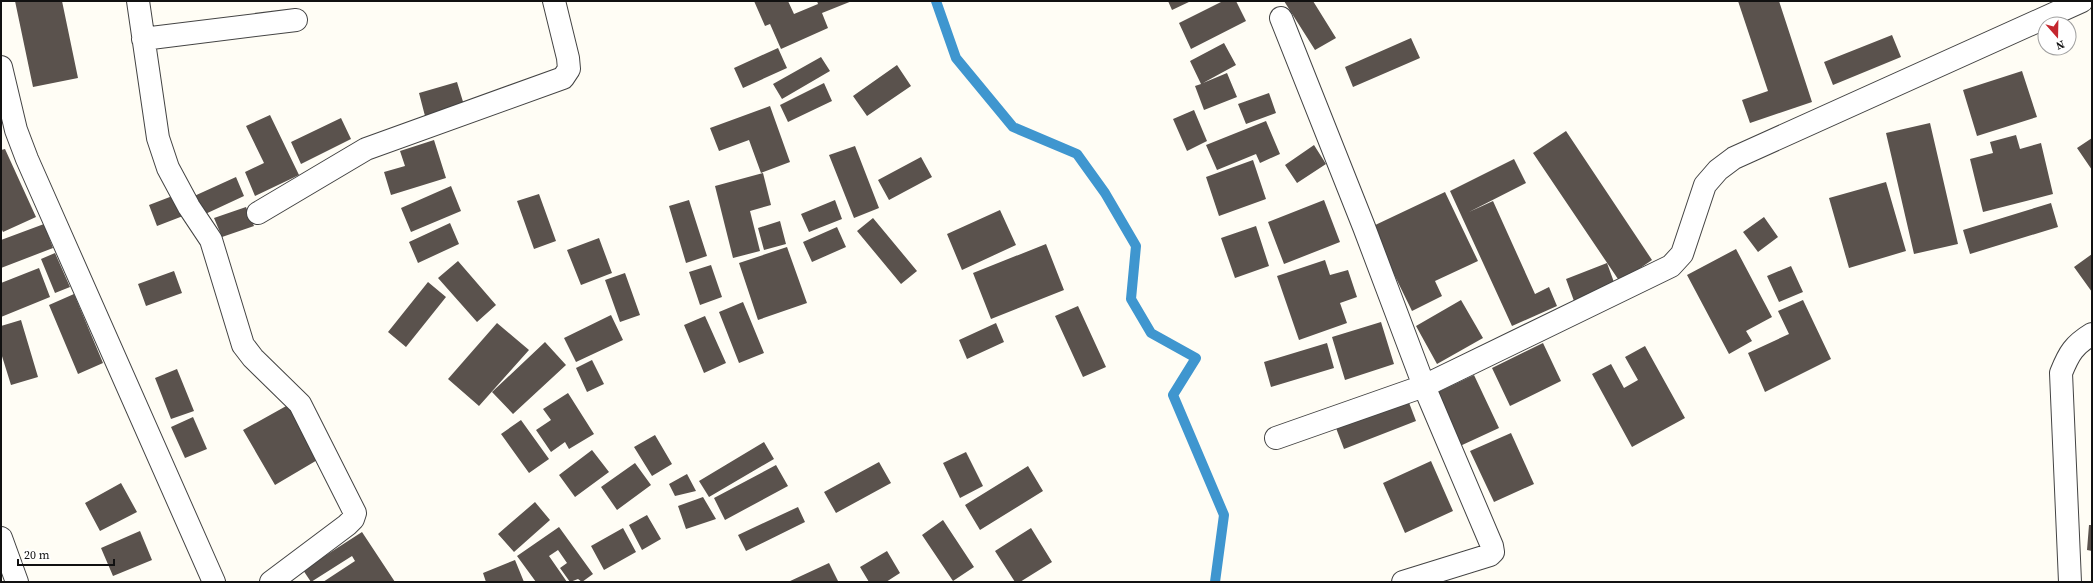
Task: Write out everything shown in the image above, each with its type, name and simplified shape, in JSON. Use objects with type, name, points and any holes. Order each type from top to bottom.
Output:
[{"type":"street","points":[[138,1],[158,138],[168,168],[189,207],[211,240],[243,345],[253,358],[300,404],[354,513],[353,519],[347,525],[271,582]]},
{"type":"street","points":[[258,213],[366,148],[563,78],[569,69],[568,58],[554,1]]},
{"type":"street","points":[[1276,438],[1424,386],[1671,266],[1682,254],[1705,185],[1718,170],[1734,158],[2082,1]]},
{"type":"street","points":[[1281,18],[1364,227],[1424,386],[1492,546],[1493,552],[1484,557],[1403,582]]},
{"type":"street","points":[[144,39],[296,20]]},
{"type":"street","points":[[1,67],[8,131],[214,582]]},
{"type":"street","points":[[2070,582],[2061,373],[2068,355],[2079,342],[2092,334]]},
{"type":"street","points":[[1,538],[17,582]]},
{"type":"building","points":[[15,1],[62,1],[78,78],[33,87]]},
{"type":"building","points":[[754,1],[788,1],[794,14],[818,4],[817,1],[852,1],[822,13],[828,28],[781,49],[770,24],[765,26]]},
{"type":"building","points":[[1168,1],[1191,1],[1172,10]]},
{"type":"building","points":[[1223,1],[1236,1],[1246,21],[1191,49],[1179,23]]},
{"type":"building","points":[[1284,1],[1313,1],[1336,38],[1315,50]]},
{"type":"building","points":[[1738,1],[1779,1],[1812,102],[1750,123],[1742,100],[1768,91]]},
{"type":"building","points":[[1892,35],[1901,57],[1833,85],[1824,62]]},
{"type":"building","points":[[1411,38],[1420,58],[1353,87],[1345,67]]},
{"type":"building","points":[[1224,43],[1236,65],[1203,83],[1227,73],[1237,97],[1204,110],[1195,86],[1201,84],[1190,61]]},
{"type":"building","points":[[778,48],[787,68],[743,88],[734,68]]},
{"type":"building","points":[[821,57],[830,71],[782,99],[773,84]]},
{"type":"building","points":[[897,65],[911,86],[867,116],[853,96]]},
{"type":"building","points":[[2022,71],[2037,117],[1977,136],[1963,90]]},
{"type":"building","points":[[457,82],[464,105],[425,116],[419,93]]},
{"type":"building","points":[[824,83],[832,101],[788,122],[780,105]]},
{"type":"building","points":[[1269,93],[1276,113],[1246,124],[1238,104]]},
{"type":"building","points":[[770,106],[790,162],[761,173],[749,140],[719,151],[710,128]]},
{"type":"building","points":[[1194,110],[1207,141],[1187,151],[1173,119]]},
{"type":"building","points":[[270,115],[299,175],[255,196],[245,172],[264,163],[246,126]]},
{"type":"building","points":[[341,118],[351,139],[301,164],[291,142]]},
{"type":"building","points":[[1266,121],[1280,154],[1260,163],[1256,154],[1217,170],[1206,145]]},
{"type":"building","points":[[1930,123],[1958,244],[1914,254],[1886,133]]},
{"type":"building","points":[[1566,131],[1652,260],[1620,282],[1533,153]]},
{"type":"building","points":[[2016,135],[2020,149],[2041,143],[2053,194],[1983,212],[1970,159],[1993,153],[1990,142]]},
{"type":"building","points":[[2092,138],[2092,170],[2077,148]]},
{"type":"building","points":[[434,140],[446,178],[391,195],[384,172],[405,166],[400,151]]},
{"type":"building","points":[[1314,145],[1326,164],[1297,183],[1285,165]]},
{"type":"building","points":[[855,146],[879,208],[854,218],[829,155]]},
{"type":"building","points":[[5,149],[36,217],[3,232],[1,228],[1,150]]},
{"type":"building","points":[[921,157],[932,177],[889,200],[878,180]]},
{"type":"building","points":[[1514,159],[1526,183],[1469,212],[1493,201],[1535,294],[1549,287],[1557,306],[1512,326],[1450,191]]},
{"type":"building","points":[[1253,160],[1266,199],[1219,216],[1206,177]]},
{"type":"building","points":[[763,173],[771,205],[750,211],[760,251],[733,258],[715,186]]},
{"type":"building","points":[[236,177],[244,196],[201,216],[192,197]]},
{"type":"building","points":[[1886,182],[1906,251],[1849,268],[1829,198]]},
{"type":"building","points":[[451,186],[461,211],[411,232],[401,208]]},
{"type":"building","points":[[1445,192],[1478,261],[1435,281],[1442,296],[1412,311],[1371,227]]},
{"type":"building","points":[[539,194],[556,241],[534,249],[517,201]]},
{"type":"building","points":[[175,195],[183,216],[157,226],[149,205]]},
{"type":"building","points":[[689,200],[707,256],[686,263],[669,206]]},
{"type":"building","points":[[835,200],[842,219],[809,232],[801,214]]},
{"type":"building","points":[[1324,200],[1340,242],[1284,264],[1268,222]]},
{"type":"building","points":[[2051,203],[2058,227],[1970,254],[1963,230]]},
{"type":"building","points":[[246,207],[254,226],[222,237],[214,218]]},
{"type":"building","points":[[1000,210],[1016,245],[962,270],[947,234]]},
{"type":"building","points":[[1764,217],[1778,237],[1758,252],[1743,232]]},
{"type":"building","points":[[873,218],[917,271],[901,284],[857,231]]},
{"type":"building","points":[[780,221],[786,244],[764,250],[758,228]]},
{"type":"building","points":[[450,223],[459,244],[418,263],[409,242]]},
{"type":"building","points":[[44,224],[53,248],[1,268],[1,240]]},
{"type":"building","points":[[1256,226],[1269,266],[1235,278],[1221,238]]},
{"type":"building","points":[[837,227],[846,247],[812,262],[803,242]]},
{"type":"building","points":[[599,238],[612,273],[581,285],[567,250]]},
{"type":"building","points":[[1046,244],[1064,290],[991,319],[973,273]]},
{"type":"building","points":[[787,247],[807,303],[758,320],[739,263]]},
{"type":"building","points":[[1736,249],[1772,317],[1746,331],[1752,341],[1729,354],[1687,275]]},
{"type":"building","points":[[55,253],[70,287],[55,293],[41,259]]},
{"type":"building","points":[[2092,254],[2092,292],[2074,267]]},
{"type":"building","points":[[1325,260],[1330,275],[1348,270],[1357,297],[1340,303],[1347,323],[1299,340],[1277,276]]},
{"type":"building","points":[[458,261],[496,305],[477,322],[438,278]]},
{"type":"building","points":[[1607,263],[1615,285],[1574,301],[1566,279]]},
{"type":"building","points":[[711,265],[722,297],[700,305],[689,272]]},
{"type":"building","points":[[1791,266],[1803,292],[1779,302],[1767,276]]},
{"type":"building","points":[[39,268],[50,297],[1,317],[1,283]]},
{"type":"building","points":[[174,271],[182,293],[146,306],[138,284]]},
{"type":"building","points":[[625,273],[640,315],[620,322],[605,280]]},
{"type":"building","points":[[428,282],[446,297],[406,347],[388,332]]},
{"type":"building","points":[[74,294],[103,363],[78,374],[49,305]]},
{"type":"building","points":[[1461,300],[1483,338],[1437,364],[1416,326]]},
{"type":"building","points":[[1803,300],[1831,359],[1765,392],[1748,353],[1789,334],[1778,311]]},
{"type":"building","points":[[743,302],[764,353],[739,363],[719,312]]},
{"type":"building","points":[[1078,306],[1106,367],[1083,377],[1055,316]]},
{"type":"building","points":[[611,315],[623,340],[576,362],[564,338]]},
{"type":"building","points":[[705,316],[726,363],[704,373],[684,325]]},
{"type":"building","points":[[21,320],[38,377],[11,385],[1,353],[1,326]]},
{"type":"building","points":[[1381,322],[1394,364],[1345,380],[1332,337]]},
{"type":"building","points":[[497,323],[529,350],[479,406],[448,379]]},
{"type":"building","points":[[996,323],[1004,342],[967,359],[959,340]]},
{"type":"building","points":[[545,342],[566,365],[513,414],[492,392]]},
{"type":"building","points":[[1327,343],[1334,368],[1271,387],[1264,362]]},
{"type":"building","points":[[1543,343],[1561,381],[1510,406],[1492,368]]},
{"type":"building","points":[[1645,346],[1685,418],[1632,447],[1592,374],[1611,364],[1624,388],[1638,380],[1625,357]]},
{"type":"building","points":[[592,360],[604,384],[587,392],[576,368]]},
{"type":"building","points":[[177,369],[194,411],[171,419],[155,378]]},
{"type":"building","points":[[1474,375],[1499,428],[1460,446],[1436,393]]},
{"type":"building","points":[[568,393],[594,434],[569,449],[565,442],[551,452],[536,430],[551,420],[543,409]]},
{"type":"building","points":[[1408,400],[1416,421],[1344,449],[1336,428]]},
{"type":"building","points":[[288,405],[319,459],[275,485],[243,430]]},
{"type":"building","points":[[193,417],[207,449],[185,458],[171,427]]},
{"type":"building","points":[[521,420],[549,459],[529,473],[501,434]]},
{"type":"building","points":[[1511,433],[1534,484],[1494,502],[1470,451]]},
{"type":"building","points":[[655,435],[672,464],[652,476],[634,447]]},
{"type":"building","points":[[764,442],[774,459],[709,497],[699,481]]},
{"type":"building","points":[[592,450],[609,472],[575,497],[559,475]]},
{"type":"building","points":[[966,452],[983,486],[960,498],[943,463]]},
{"type":"building","points":[[1431,461],[1453,511],[1405,533],[1383,483]]},
{"type":"building","points":[[879,462],[891,483],[836,513],[824,492]]},
{"type":"building","points":[[635,463],[651,485],[617,510],[601,487]]},
{"type":"building","points":[[776,465],[788,486],[725,520],[714,498]]},
{"type":"building","points":[[1028,466],[1043,491],[980,530],[965,505]]},
{"type":"building","points":[[687,474],[696,491],[675,496],[669,484]]},
{"type":"building","points":[[121,483],[137,512],[100,531],[85,503]]},
{"type":"building","points":[[703,497],[716,519],[686,529],[678,506]]},
{"type":"building","points":[[535,502],[550,520],[514,552],[498,534]]},
{"type":"building","points":[[798,507],[805,522],[746,551],[738,535]]},
{"type":"building","points":[[647,515],[661,539],[642,550],[629,525]]},
{"type":"building","points":[[943,520],[974,567],[953,581],[922,535]]},
{"type":"building","points":[[2089,525],[2092,525],[2092,551],[2087,550]]},
{"type":"building","points":[[559,527],[593,574],[582,582],[578,579],[570,582],[560,568],[567,563],[558,550],[549,556],[567,582],[536,582],[517,556]]},
{"type":"building","points":[[623,528],[636,552],[604,570],[591,546]]},
{"type":"building","points":[[1031,528],[1052,562],[1020,582],[1015,582],[995,551]]},
{"type":"building","points":[[140,531],[152,560],[113,576],[101,548]]},
{"type":"building","points":[[362,532],[395,582],[323,582],[355,561],[352,556],[311,582],[303,570]]},
{"type":"building","points":[[887,551],[900,573],[886,582],[869,582],[860,567]]},
{"type":"building","points":[[515,560],[524,582],[486,582],[483,573]]},
{"type":"building","points":[[829,563],[838,581],[788,582]]},
{"type":"waterway","points":[[936,1],[956,58],[1013,127],[1077,154],[1105,193],[1136,246],[1131,299],[1151,333],[1196,358],[1173,395],[1224,515],[1215,582]]}]
